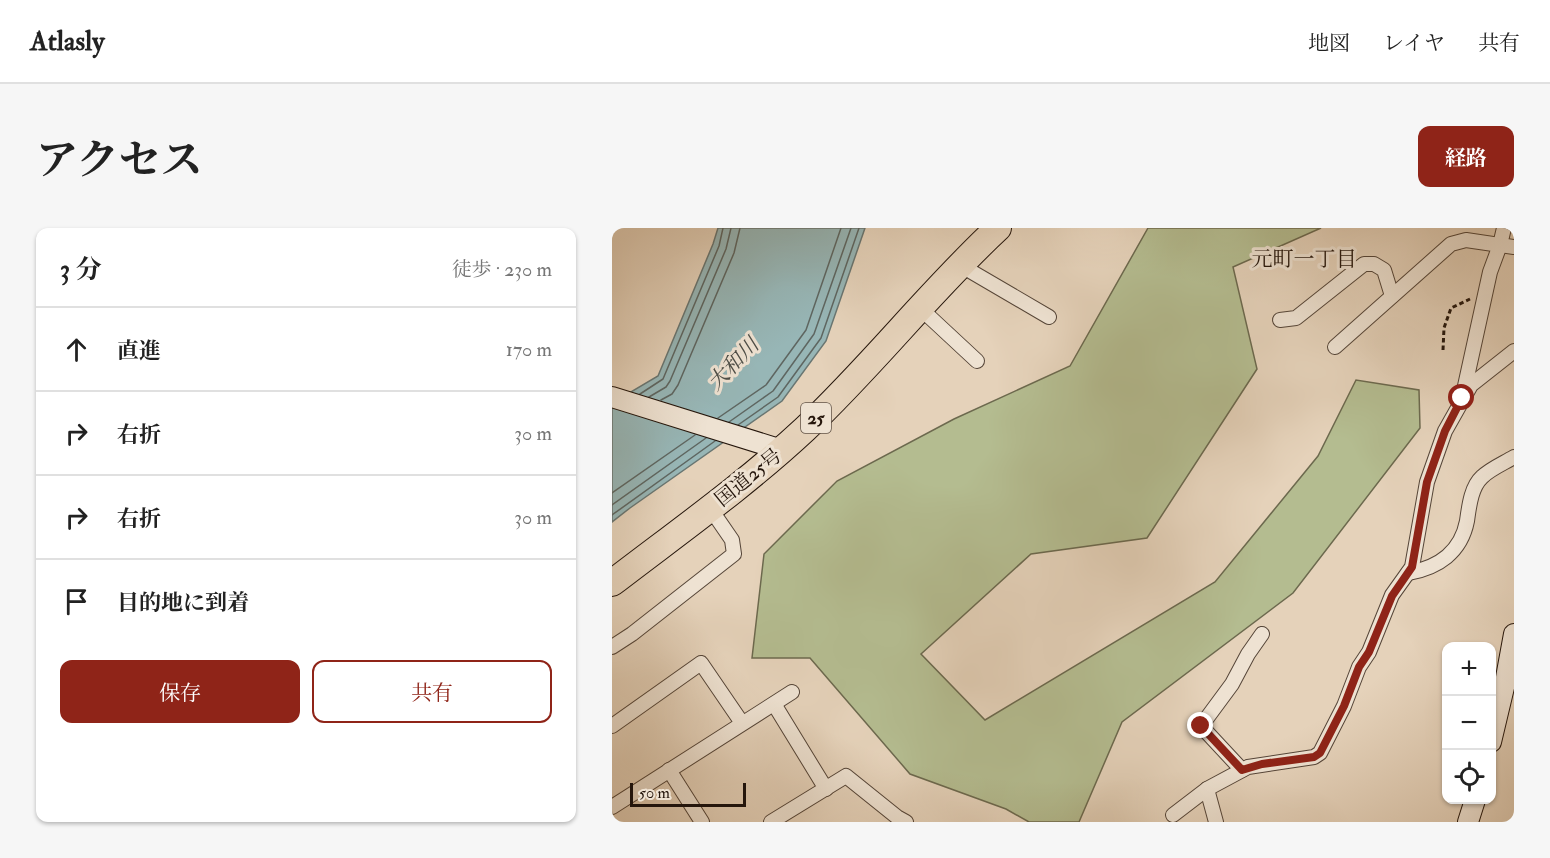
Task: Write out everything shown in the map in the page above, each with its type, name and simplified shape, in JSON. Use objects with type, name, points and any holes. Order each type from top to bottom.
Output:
[{"type":"highway","name":"国道25号","points":[[612,584],[782,450],[862,372],[960,265],[998,228]]},
{"type":"street","points":[[1453,228],[1456,243]]},
{"type":"street","points":[[1462,398],[1487,285],[1507,246],[1504,228]]},
{"type":"street","points":[[1335,347],[1451,244],[1466,240],[1507,246]]},
{"type":"street","points":[[1280,320],[1296,318],[1364,264],[1374,264],[1384,270],[1392,296]]},
{"type":"street","points":[[960,265],[1049,317]]},
{"type":"street","points":[[920,308],[977,361]]},
{"type":"street","points":[[1173,815],[1207,789],[1242,770],[1262,764],[1314,757],[1320,753],[1344,706],[1359,667],[1369,652],[1392,596],[1408,573],[1415,553],[1427,482],[1445,431],[1471,385],[1514,351]]},
{"type":"street","points":[[612,397],[782,450]]},
{"type":"street","points":[[1408,573],[1438,565],[1449,554],[1461,538],[1470,502],[1481,477],[1514,457]]},
{"type":"street","points":[[612,647],[734,554],[732,540],[710,508]]},
{"type":"street","points":[[1242,770],[1201,726],[1232,684],[1262,634]]},
{"type":"street","points":[[1496,721],[1514,634]]},
{"type":"street","points":[[612,726],[701,663],[742,723]]},
{"type":"street","points":[[612,807],[792,692]]},
{"type":"street","points":[[774,704],[826,789]]},
{"type":"street","points":[[669,770],[702,822]]},
{"type":"street","points":[[771,822],[846,776],[906,822]]},
{"type":"street","points":[[1207,789],[1216,822]]},
{"type":"street","points":[[1468,822],[1474,804]]},
{"type":"path","points":[[1443,350],[1444,328],[1451,308],[1478,295],[1487,285]]},
{"type":"green space","points":[[1148,228],[1321,228],[1233,267],[1257,369],[1147,538],[1031,554],[921,654],[985,720],[1215,582],[1318,456],[1356,380],[1419,390],[1420,428],[1293,593],[1122,722],[1079,822],[1029,822],[1006,809],[910,774],[810,658],[752,658],[764,554],[837,481],[954,419],[1070,366]]},
{"type":"water","name":"大和川","points":[[718,228],[865,228],[826,341],[782,401],[612,522],[612,403],[658,376]]},
{"type":"district","name":"元町一丁目","points":[[1304,259]]},
{"type":"route","points":[[1201,726],[1242,770],[1262,764],[1314,757],[1320,753],[1344,706],[1359,667],[1369,652],[1392,596],[1412,567],[1433,460],[1462,398]]}]
